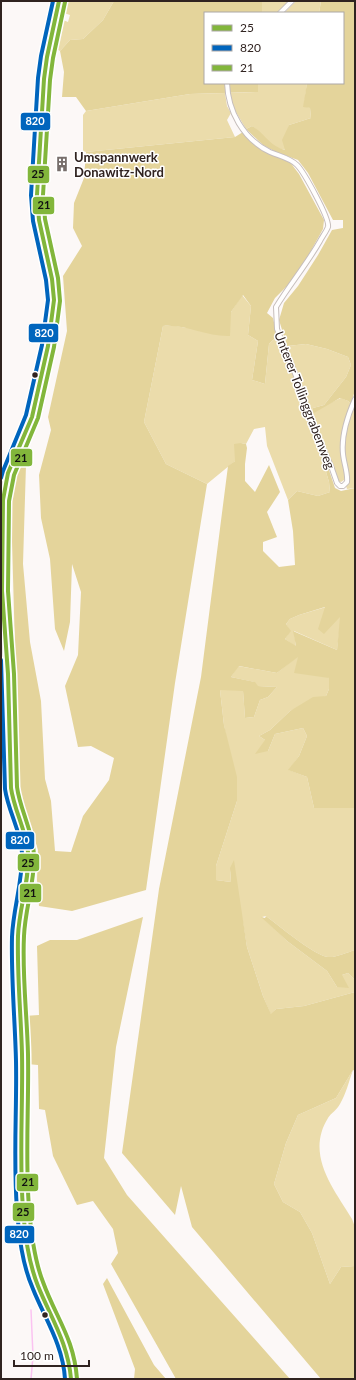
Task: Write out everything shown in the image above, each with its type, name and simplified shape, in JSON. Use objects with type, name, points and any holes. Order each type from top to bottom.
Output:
[{"type":"main road","points":[[60,1],[47,58],[44,79],[37,188],[39,220],[52,279],[54,300],[48,346],[32,416],[5,481],[2,532],[2,591],[8,674],[11,788],[13,803],[26,841],[28,856],[19,922],[18,946],[22,1065],[22,1171],[24,1226],[31,1265],[38,1285],[64,1343],[71,1367],[71,1379]]},
{"type":"street","points":[[281,12],[292,1]]},
{"type":"street","name":"Unterer Tollinggrabenweg","points":[[227,84],[230,106],[243,130],[269,152],[291,160],[298,166],[328,220],[328,227],[312,256],[276,307],[276,317],[277,329],[296,376],[312,424],[337,483],[340,486],[347,482],[348,478],[343,455],[343,435],[346,421],[355,399]]},
{"type":"shaded area","points":[[63,1],[114,1],[103,20],[83,39],[70,40],[60,51],[53,47],[58,23],[63,20],[68,22],[70,15],[61,12]]},
{"type":"shaded area","points":[[114,1],[262,1],[262,12],[204,12],[204,84],[258,84],[258,92],[190,94],[86,111],[76,97],[62,97],[64,72],[60,51],[70,40],[83,39],[103,20]]},
{"type":"shaded area","points":[[262,1],[289,1],[278,12],[262,12]]},
{"type":"shaded area","points":[[296,1],[321,1],[319,12],[285,12]]},
{"type":"shaded area","points":[[321,1],[355,1],[355,390],[351,404],[340,398],[314,413],[312,411],[313,408],[324,405],[346,377],[351,365],[348,357],[327,349],[306,344],[287,346],[279,320],[284,303],[298,286],[332,230],[343,228],[343,220],[333,220],[308,173],[298,160],[276,152],[263,145],[246,129],[252,126],[279,148],[285,150],[282,140],[289,125],[311,118],[310,108],[303,107],[307,84],[344,84],[344,12],[319,12]]},
{"type":"shaded area","points":[[258,84],[307,84],[304,106],[310,108],[311,118],[289,125],[286,150],[276,148],[252,126],[246,129],[233,107],[230,93],[257,92]]},
{"type":"shaded area","points":[[225,93],[227,106],[231,113],[227,120],[235,137],[86,152],[83,151],[83,115],[86,111],[190,94]]},
{"type":"shaded area","points":[[243,132],[261,150],[290,162],[299,174],[324,220],[323,229],[303,265],[290,283],[275,298],[267,313],[273,318],[277,336],[269,344],[265,384],[252,380],[258,341],[248,335],[251,306],[243,295],[231,312],[230,336],[213,335],[180,327],[163,326],[144,422],[166,464],[207,484],[175,683],[146,890],[72,911],[39,906],[37,880],[38,850],[19,791],[11,505],[17,466],[23,459],[26,465],[23,564],[30,642],[41,701],[45,779],[51,801],[55,851],[71,852],[83,816],[109,780],[114,758],[91,746],[78,747],[65,686],[78,655],[81,592],[72,564],[70,622],[64,651],[55,629],[50,559],[41,518],[39,475],[51,430],[48,417],[67,331],[63,276],[82,246],[73,228],[74,203],[84,178],[86,152],[235,137]]},
{"type":"shaded area","points":[[242,295],[251,306],[248,335],[258,341],[252,380],[265,384],[269,344],[277,336],[299,389],[303,407],[316,442],[325,458],[322,458],[329,482],[330,492],[318,496],[297,491],[288,500],[267,446],[265,427],[254,429],[246,444],[241,443],[235,461],[207,484],[166,464],[144,422],[163,326],[187,328],[231,312]]},
{"type":"shaded area","points":[[306,344],[327,349],[348,357],[351,365],[346,377],[324,405],[313,408],[312,411],[341,398],[351,404],[343,431],[341,448],[345,476],[344,480],[341,482],[338,481],[318,436],[286,348],[287,346]]},
{"type":"shaded area","points":[[355,403],[355,488],[347,489],[346,486],[349,481],[344,451],[344,438]]},
{"type":"shaded area","points":[[234,444],[246,444],[245,481],[255,492],[269,465],[280,492],[267,512],[277,537],[263,542],[263,551],[279,567],[295,565],[293,531],[288,500],[297,491],[318,496],[330,492],[329,482],[322,458],[325,458],[335,488],[341,491],[355,488],[355,808],[314,808],[307,777],[288,770],[299,756],[307,736],[303,728],[275,734],[268,751],[255,754],[265,740],[259,736],[270,730],[290,711],[313,697],[326,696],[329,689],[329,678],[294,673],[298,657],[277,673],[239,666],[231,677],[255,682],[258,686],[277,687],[268,697],[260,700],[254,717],[245,718],[243,691],[220,690],[224,725],[237,777],[237,801],[216,866],[216,880],[231,882],[230,868],[234,860],[247,947],[263,996],[271,1014],[276,1009],[304,1006],[355,992],[355,1071],[353,1070],[336,1098],[298,1115],[286,1143],[274,1184],[283,1202],[300,1212],[312,1233],[330,1284],[341,1267],[355,1266],[355,1379],[321,1379],[192,1227],[181,1186],[175,1215],[122,1153],[159,889],[201,677],[228,466],[235,461]],"holes":[[[325,607],[318,629],[324,634],[340,617],[337,650],[293,631],[296,646],[285,639],[291,631],[286,624],[290,619]]]},
{"type":"shaded area","points":[[326,607],[341,617],[337,650],[294,631],[296,647],[285,639],[290,631],[286,624],[290,619]]},
{"type":"shaded area","points":[[298,656],[329,678],[329,689],[326,696],[290,711],[270,730],[259,736],[265,740],[268,751],[275,734],[303,728],[307,736],[299,756],[289,770],[307,777],[314,808],[355,808],[355,950],[334,957],[322,955],[287,933],[266,916],[262,917],[287,941],[327,971],[337,987],[342,975],[348,973],[355,980],[355,992],[304,1006],[276,1009],[271,1015],[263,996],[247,947],[230,868],[231,882],[216,880],[216,866],[237,801],[224,725],[220,690],[243,690],[245,718],[254,717],[260,700],[268,697],[277,687],[257,686],[254,682],[231,677],[238,666],[277,673]]},
{"type":"shaded area","points":[[266,916],[287,933],[322,955],[334,957],[355,950],[355,980],[348,973],[342,975],[349,988],[337,987],[327,971],[287,941],[261,917],[265,918]]},
{"type":"shaded area","points":[[143,917],[116,1047],[104,1158],[127,1195],[290,1379],[176,1379],[111,1264],[118,1253],[113,1229],[93,1201],[77,1205],[53,1156],[45,1110],[39,1109],[38,1065],[27,1064],[24,1016],[39,1015],[37,946],[50,940],[77,940]]},
{"type":"shaded area","points":[[353,1070],[342,1100],[328,1118],[322,1132],[320,1145],[321,1158],[330,1184],[352,1219],[355,1227],[355,1266],[341,1267],[330,1284],[312,1233],[300,1212],[283,1202],[274,1184],[286,1143],[298,1115],[336,1098]]},
{"type":"shaded area","points":[[107,1278],[154,1365],[166,1379],[134,1379],[135,1369],[103,1284]]},
{"type":"waterway","points":[[31,1310],[33,1356],[31,1379]]},
{"type":"transit line","name":"820","points":[[1,478],[26,415],[42,345],[48,300],[46,280],[33,221],[31,195],[38,78],[41,56],[53,1]]},
{"type":"transit line","name":"25","points":[[59,1],[47,57],[44,79],[37,195],[39,220],[52,279],[54,300],[48,346],[32,417],[8,473],[3,500],[2,591],[8,674],[11,788],[25,836],[28,852],[26,884],[20,915],[18,936],[22,1054],[21,1170],[24,1218],[32,1267],[38,1286],[63,1342],[71,1379]]},
{"type":"transit line","name":"21","points":[[65,2],[53,58],[50,80],[43,195],[45,219],[58,278],[60,301],[54,347],[38,418],[14,475],[9,501],[8,591],[14,674],[17,787],[31,837],[34,855],[33,875],[25,926],[24,951],[28,1054],[27,1170],[30,1217],[33,1246],[37,1264],[48,1295],[68,1340],[77,1379]]},
{"type":"transit line","name":"820","points":[[1,660],[5,789],[19,837],[22,853],[21,874],[12,937],[16,1061],[15,1172],[18,1219],[20,1240],[26,1270],[57,1343],[64,1367],[65,1379]]},
{"type":"place","name":"Umspannwerk Donawitz-Nord","points":[[62,164]]}]
